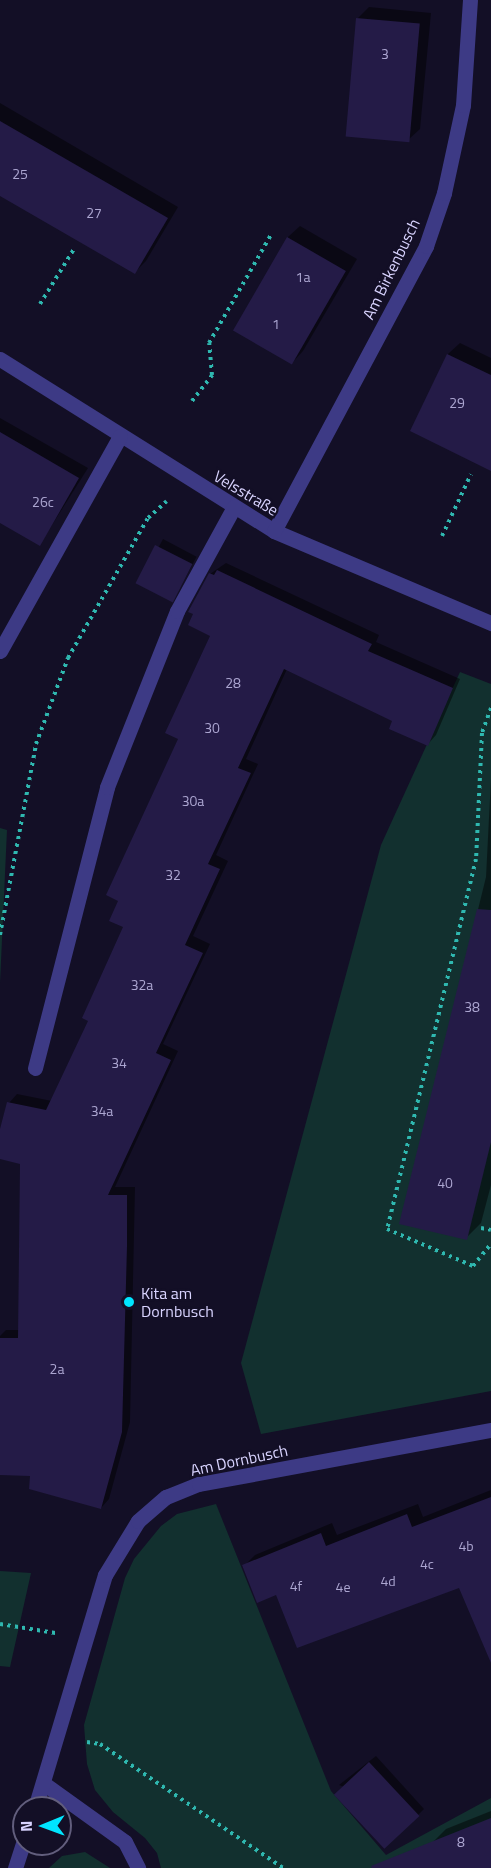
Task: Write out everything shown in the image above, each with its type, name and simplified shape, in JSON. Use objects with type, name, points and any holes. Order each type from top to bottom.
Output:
[{"type":"street","name":"Am Birkenbusch","points":[[274,531],[426,246],[444,193],[463,105],[470,0]]},
{"type":"street","name":"Velsstraße","points":[[0,359],[274,531],[491,623]]},
{"type":"street","points":[[0,651],[120,436]]},
{"type":"street","points":[[35,1068],[107,787],[177,610],[234,507]]},
{"type":"street","name":"Am Dornbusch","points":[[39,1796],[105,1575],[119,1547],[138,1521],[166,1497],[199,1484],[491,1430]]},
{"type":"street","points":[[43,1783],[125,1842],[138,1868]]},
{"type":"path","points":[[192,401],[212,375],[209,343],[272,233]]},
{"type":"path","points":[[40,304],[74,249]]},
{"type":"path","points":[[442,536],[471,474]]},
{"type":"path","points":[[0,935],[36,744],[68,658],[148,518],[190,480]]},
{"type":"path","points":[[491,708],[482,733],[476,859],[387,1229],[472,1266],[491,1244]]},
{"type":"path","points":[[481,1228],[491,1230]]},
{"type":"path","points":[[0,1624],[85,1639]]},
{"type":"path","points":[[57,1736],[100,1744],[283,1868]]},
{"type":"green space","points":[[460,672],[491,684],[491,1391],[261,1434],[241,1363],[381,845]]},
{"type":"green space","points":[[0,828],[7,830],[0,983]]},
{"type":"green space","points":[[216,1504],[331,1791],[386,1855],[491,1798],[491,1868],[161,1868],[157,1853],[145,1838],[113,1812],[95,1790],[87,1764],[84,1725],[125,1578],[134,1559],[161,1526],[177,1514]]},
{"type":"green space","points":[[0,1571],[31,1573],[10,1667],[0,1666]]},
{"type":"green space","points":[[85,1852],[110,1868],[49,1868],[62,1856]]},
{"type":"building","points":[[356,18],[420,24],[409,142],[346,137]]},
{"type":"building","points":[[0,121],[168,218],[135,274],[0,196]]},
{"type":"building","points":[[287,237],[346,271],[292,365],[233,331]]},
{"type":"building","points":[[447,354],[491,375],[491,471],[410,431]]},
{"type":"building","points":[[0,432],[79,478],[40,546],[0,523]]},
{"type":"building","points":[[155,545],[192,564],[173,602],[135,583]]},
{"type":"building","points":[[217,570],[372,644],[368,651],[453,688],[428,746],[389,729],[392,721],[284,669],[238,768],[251,773],[208,864],[220,869],[185,945],[203,953],[156,1053],[171,1060],[108,1195],[127,1195],[127,1246],[122,1432],[101,1509],[29,1489],[30,1476],[0,1475],[0,1338],[18,1338],[20,1164],[0,1159],[0,1129],[7,1102],[46,1110],[88,1021],[82,1018],[123,927],[109,921],[118,901],[106,895],[178,739],[165,733],[210,636],[188,625],[193,614],[188,612],[209,573],[214,575]]},
{"type":"building","points":[[477,909],[491,910],[491,1142],[467,1240],[399,1224]]},
{"type":"building","points":[[491,1497],[491,1663],[459,1588],[297,1648],[276,1595],[257,1603],[242,1565],[321,1533],[326,1546],[407,1514],[412,1527]]},
{"type":"building","points":[[369,1762],[419,1816],[384,1849],[334,1795]]},
{"type":"building","points":[[491,1818],[491,1868],[372,1868],[371,1866]]},
{"type":"place","name":"Kita am Dornbusch","points":[[129,1302]]}]
